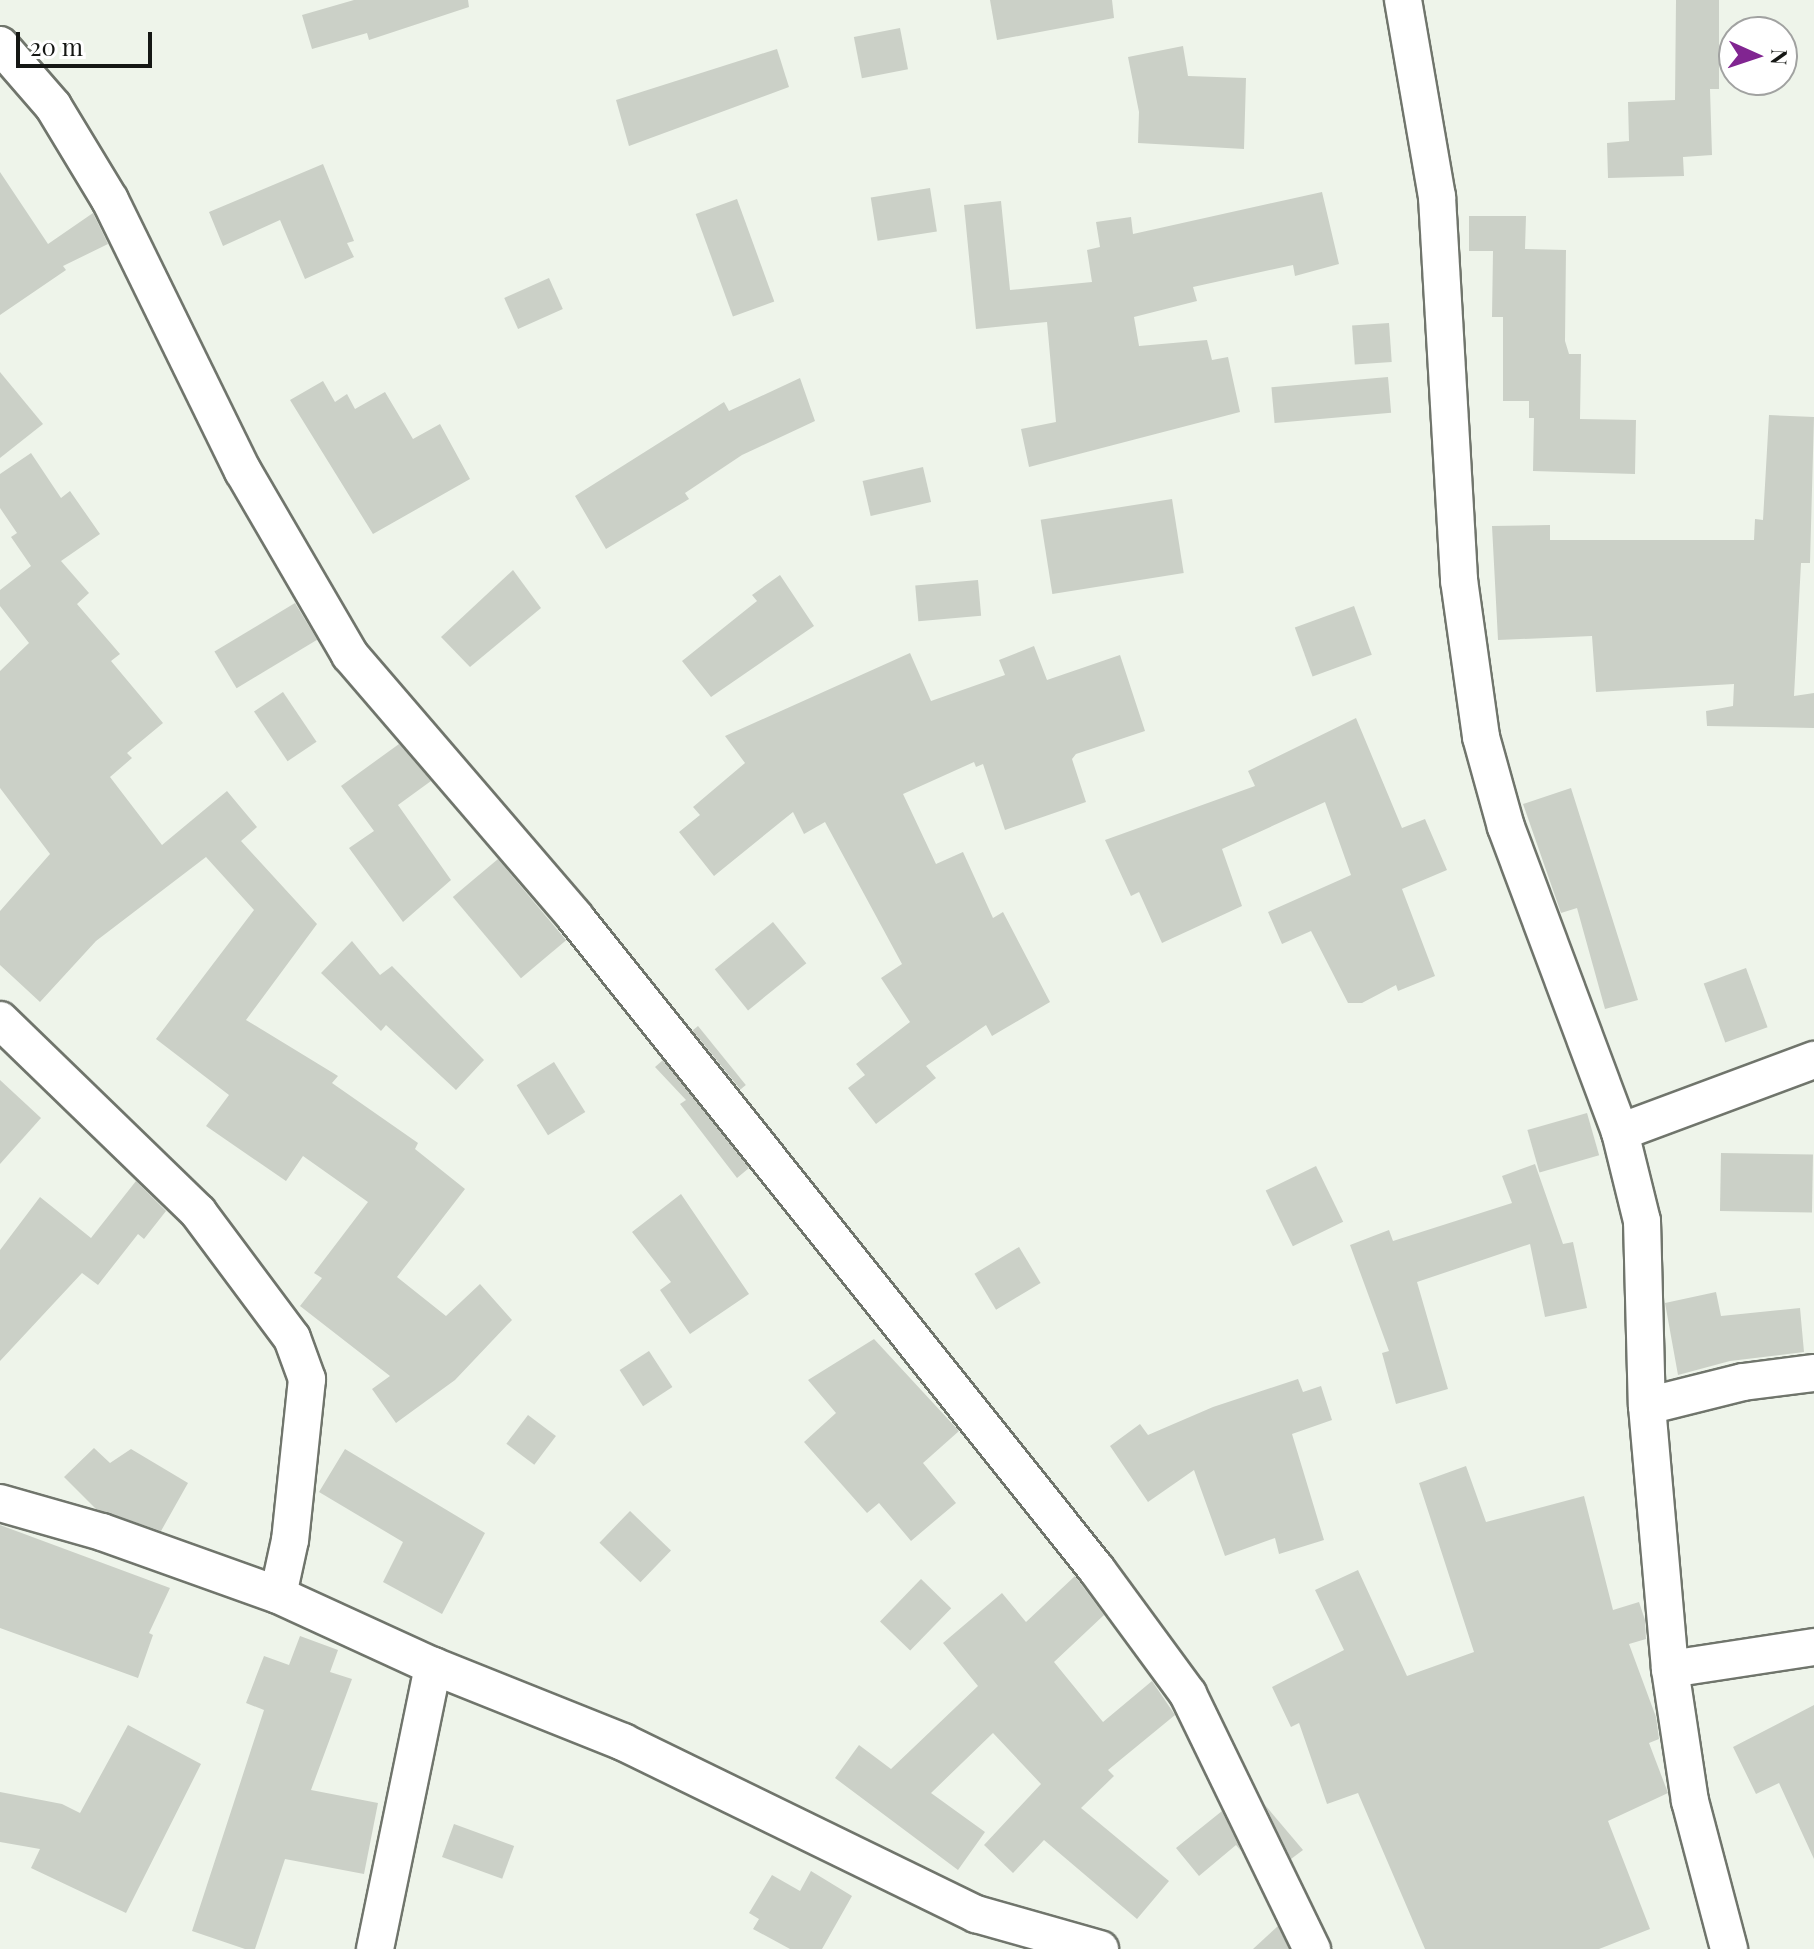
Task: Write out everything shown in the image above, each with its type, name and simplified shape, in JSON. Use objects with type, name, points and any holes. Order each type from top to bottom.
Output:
[{"type":"street","points":[[1403,0],[1437,197],[1459,580],[1481,737],[1506,827],[1620,1132],[1642,1221],[1647,1406],[1670,1669],[1690,1801],[1729,1949]]},
{"type":"street","points":[[0,45],[53,106],[110,200],[243,471],[350,655],[575,917],[1097,1570],[1188,1694],[1312,1949]]},
{"type":"street","points":[[0,1020],[198,1212],[292,1338],[307,1379],[290,1540],[278,1595]]},
{"type":"street","points":[[1620,1132],[1814,1060]]},
{"type":"street","points":[[1647,1406],[1743,1382],[1814,1373]]},
{"type":"street","points":[[0,1503],[102,1532],[278,1595],[433,1666],[623,1742],[976,1914],[1100,1949]]},
{"type":"street","points":[[1670,1669],[1814,1647]]},
{"type":"street","points":[[375,1949],[433,1666]]},
{"type":"building","points":[[354,0],[468,0],[469,7],[369,40],[367,33],[312,49],[302,15]]},
{"type":"building","points":[[990,0],[1112,0],[1114,18],[997,40]]},
{"type":"building","points":[[1676,0],[1719,0],[1718,89],[1710,89],[1712,155],[1683,157],[1684,176],[1608,178],[1607,143],[1629,141],[1628,102],[1675,100]]},
{"type":"building","points":[[900,28],[908,69],[862,78],[854,37]]},
{"type":"building","points":[[1183,46],[1188,76],[1246,78],[1244,149],[1138,143],[1139,112],[1128,57]]},
{"type":"building","points":[[777,49],[789,87],[629,146],[616,100]]},
{"type":"building","points":[[323,164],[354,241],[347,243],[354,257],[305,279],[280,220],[223,246],[209,212]]},
{"type":"building","points":[[0,172],[48,244],[93,213],[108,244],[63,266],[66,270],[0,315]]},
{"type":"building","points":[[930,188],[937,231],[878,241],[871,197]]},
{"type":"building","points":[[1322,192],[1339,264],[1295,276],[1293,265],[1193,287],[1197,301],[1134,317],[1139,346],[1207,340],[1212,360],[1228,357],[1240,412],[1029,467],[1021,429],[1056,422],[1047,322],[976,329],[964,205],[1001,201],[1010,290],[1092,282],[1087,250],[1100,247],[1096,222],[1131,217],[1133,234]]},
{"type":"building","points":[[737,199],[774,301],[733,316],[696,214]]},
{"type":"building","points":[[1469,216],[1526,216],[1525,249],[1566,250],[1565,341],[1569,354],[1581,354],[1580,419],[1636,420],[1635,474],[1533,471],[1534,418],[1529,418],[1529,401],[1503,401],[1503,317],[1492,317],[1493,251],[1469,251]]},
{"type":"building","points":[[549,278],[563,309],[518,329],[504,298]]},
{"type":"building","points":[[1389,323],[1392,362],[1355,364],[1352,326]]},
{"type":"building","points":[[0,372],[43,424],[0,458]]},
{"type":"building","points":[[1388,377],[1391,413],[1275,423],[1271,387]]},
{"type":"building","points":[[800,378],[815,421],[742,455],[685,493],[689,499],[606,549],[575,496],[724,402],[729,411]]},
{"type":"building","points":[[323,381],[335,402],[347,394],[355,409],[385,392],[413,439],[440,424],[470,479],[373,534],[290,400]]},
{"type":"building","points":[[1769,415],[1814,417],[1810,563],[1801,563],[1794,696],[1814,693],[1814,728],[1707,726],[1706,711],[1733,706],[1734,684],[1596,692],[1592,636],[1498,640],[1492,526],[1550,525],[1550,540],[1754,540],[1755,519],[1763,520]]},
{"type":"building","points":[[31,453],[61,498],[70,491],[100,534],[61,561],[89,593],[77,604],[120,654],[111,661],[163,723],[127,753],[132,758],[110,777],[162,845],[227,791],[257,827],[241,841],[317,924],[246,1020],[338,1076],[332,1083],[418,1143],[415,1149],[465,1189],[397,1277],[446,1316],[480,1284],[512,1320],[455,1380],[396,1423],[372,1389],[390,1376],[300,1306],[322,1278],[314,1273],[368,1202],[303,1156],[286,1181],[206,1126],[229,1095],[156,1039],[254,910],[206,857],[96,941],[40,1002],[0,965],[0,911],[50,854],[0,788],[0,671],[29,643],[0,606],[0,590],[31,566],[11,537],[17,533],[0,508],[0,474]]},
{"type":"building","points":[[923,467],[931,502],[871,516],[863,481]]},
{"type":"building","points":[[1172,499],[1184,573],[1052,594],[1041,520]]},
{"type":"building","points":[[513,570],[541,608],[470,667],[441,637]]},
{"type":"building","points":[[780,575],[814,626],[711,697],[682,661],[757,601],[752,595]]},
{"type":"building","points":[[978,580],[981,616],[918,621],[915,585]]},
{"type":"building","points":[[295,603],[317,640],[237,688],[214,651]]},
{"type":"building","points":[[1354,606],[1372,655],[1313,676],[1295,628]]},
{"type":"building","points":[[1034,646],[1047,680],[1120,655],[1145,731],[1076,754],[1072,759],[1086,802],[1005,830],[983,764],[976,767],[974,762],[903,794],[936,864],[963,852],[993,918],[1003,912],[1050,1002],[992,1036],[986,1025],[926,1066],[936,1078],[876,1124],[848,1088],[865,1075],[856,1064],[910,1022],[881,978],[902,964],[825,822],[804,834],[793,812],[714,876],[679,832],[700,815],[693,807],[745,763],[725,736],[910,653],[931,701],[1005,675],[999,660]]},
{"type":"building","points":[[283,692],[317,742],[288,761],[254,712]]},
{"type":"building","points":[[1356,718],[1402,828],[1425,819],[1447,870],[1402,889],[1435,976],[1398,991],[1396,985],[1362,1003],[1348,1003],[1311,931],[1282,944],[1268,912],[1351,875],[1325,802],[1222,849],[1242,906],[1162,943],[1139,892],[1131,896],[1105,840],[1255,786],[1248,771]]},
{"type":"building","points":[[399,744],[431,781],[398,805],[451,880],[403,922],[349,848],[374,831],[341,786]]},
{"type":"building","points":[[1571,788],[1638,1000],[1605,1009],[1577,908],[1561,913],[1523,804]]},
{"type":"building","points":[[498,859],[566,940],[521,978],[453,897]]},
{"type":"building","points":[[773,922],[806,963],[748,1010],[715,969]]},
{"type":"building","points":[[352,941],[380,975],[392,966],[484,1060],[456,1090],[386,1025],[381,1031],[321,973]]},
{"type":"building","points":[[1746,968],[1768,1027],[1725,1043],[1704,983]]},
{"type":"building","points":[[698,1026],[746,1085],[740,1089],[693,1030]]},
{"type":"building","points":[[663,1060],[749,1168],[737,1178],[680,1104],[686,1100],[655,1067]]},
{"type":"building","points":[[554,1062],[585,1112],[548,1135],[517,1085]]},
{"type":"building","points":[[0,1080],[41,1118],[0,1164]]},
{"type":"building","points":[[1587,1113],[1599,1155],[1540,1172],[1527,1130]]},
{"type":"building","points":[[1721,1153],[1813,1155],[1812,1213],[1720,1211]]},
{"type":"building","points":[[1535,1164],[1563,1244],[1573,1242],[1587,1308],[1545,1317],[1530,1244],[1417,1282],[1448,1389],[1396,1404],[1382,1353],[1389,1351],[1350,1245],[1389,1230],[1393,1241],[1512,1203],[1502,1176]]},
{"type":"building","points":[[1316,1166],[1343,1222],[1293,1246],[1266,1191]]},
{"type":"building","points":[[136,1181],[166,1211],[144,1239],[138,1234],[98,1285],[82,1273],[0,1361],[0,1250],[40,1197],[91,1238]]},
{"type":"building","points":[[681,1194],[749,1294],[690,1334],[660,1290],[671,1282],[632,1232]]},
{"type":"building","points":[[1019,1247],[1041,1283],[996,1310],[974,1274]]},
{"type":"building","points":[[1716,1292],[1721,1316],[1800,1308],[1804,1352],[1730,1361],[1678,1375],[1665,1303]]},
{"type":"building","points":[[874,1339],[959,1431],[923,1463],[956,1503],[911,1541],[879,1503],[867,1513],[804,1442],[836,1413],[808,1380]]},
{"type":"building","points":[[649,1351],[672,1387],[643,1406],[620,1370]]},
{"type":"building","points":[[1298,1379],[1303,1392],[1321,1386],[1332,1420],[1292,1434],[1324,1540],[1279,1554],[1275,1538],[1225,1556],[1194,1470],[1148,1502],[1110,1446],[1140,1424],[1148,1435],[1213,1407]]},
{"type":"building","points":[[528,1415],[556,1436],[534,1465],[506,1444]]},
{"type":"building","points":[[94,1448],[110,1463],[131,1449],[188,1483],[161,1531],[96,1509],[64,1477]]},
{"type":"building","points":[[345,1449],[485,1533],[442,1614],[383,1582],[403,1542],[319,1492]]},
{"type":"building","points":[[1466,1466],[1486,1522],[1584,1496],[1613,1610],[1639,1602],[1645,1620],[1646,1639],[1629,1644],[1656,1717],[1659,1739],[1649,1743],[1668,1793],[1608,1821],[1650,1929],[1599,1949],[1425,1949],[1358,1793],[1327,1804],[1299,1723],[1291,1727],[1272,1687],[1344,1650],[1315,1590],[1358,1570],[1407,1676],[1474,1652],[1419,1483]]},
{"type":"building","points":[[630,1511],[671,1551],[640,1582],[599,1543]]},
{"type":"building","points":[[0,1525],[170,1588],[149,1633],[153,1635],[138,1678],[0,1628]]},
{"type":"building","points":[[1075,1576],[1104,1615],[1054,1662],[1103,1722],[1152,1681],[1175,1715],[1108,1770],[1114,1776],[1081,1808],[1169,1881],[1137,1919],[1044,1840],[1013,1873],[984,1845],[1041,1784],[993,1733],[931,1793],[985,1832],[958,1870],[835,1778],[859,1745],[891,1769],[978,1686],[943,1643],[1002,1593],[1026,1622]]},
{"type":"building","points":[[921,1579],[951,1608],[910,1651],[880,1621]]},
{"type":"building","points":[[300,1636],[338,1650],[330,1672],[352,1679],[311,1790],[378,1803],[364,1874],[285,1859],[255,1949],[245,1949],[192,1931],[264,1710],[246,1703],[264,1656],[289,1665]]},
{"type":"building","points":[[1814,1705],[1814,1859],[1779,1783],[1756,1794],[1733,1747]]},
{"type":"building","points":[[128,1725],[201,1764],[126,1913],[31,1868],[40,1849],[0,1842],[0,1792],[62,1804],[80,1813]]},
{"type":"building","points":[[1265,1805],[1303,1850],[1291,1859]]},
{"type":"building","points":[[1222,1811],[1241,1851],[1236,1845],[1199,1876],[1176,1848]]},
{"type":"building","points":[[454,1824],[514,1846],[502,1879],[442,1857]]},
{"type":"building","points":[[811,1871],[852,1896],[822,1949],[790,1949],[753,1929],[759,1919],[749,1913],[772,1875],[800,1891]]},
{"type":"building","points":[[1278,1926],[1289,1949],[1253,1949]]}]
